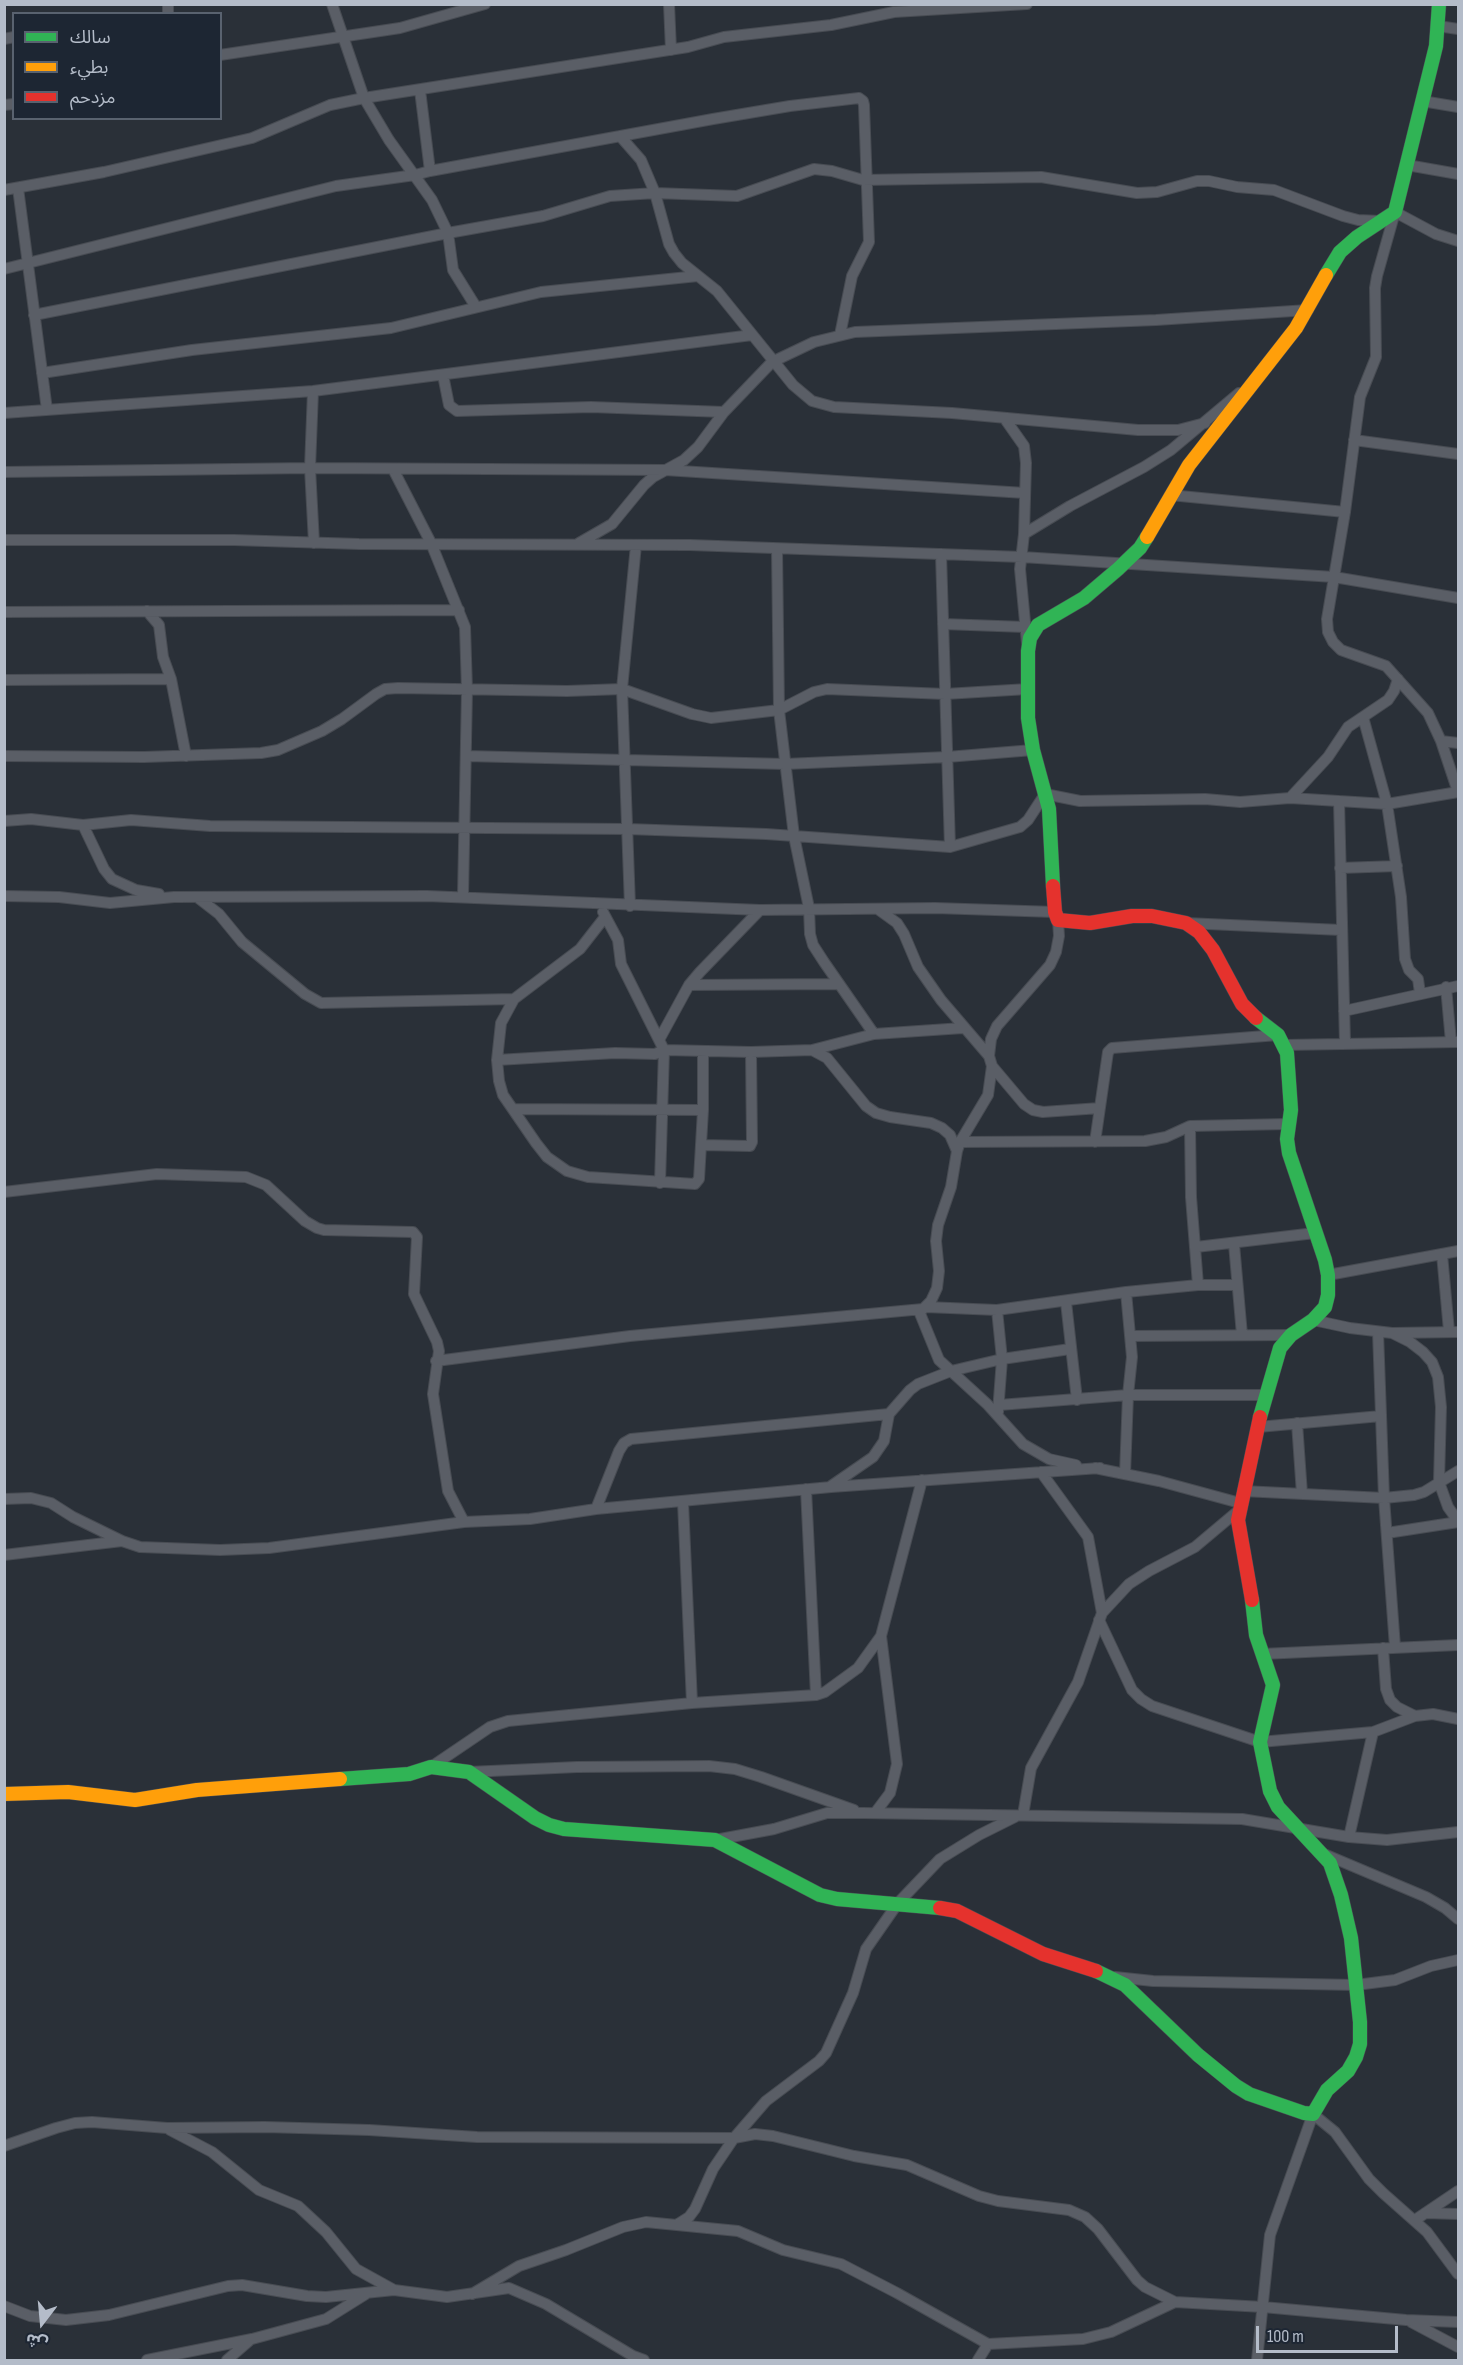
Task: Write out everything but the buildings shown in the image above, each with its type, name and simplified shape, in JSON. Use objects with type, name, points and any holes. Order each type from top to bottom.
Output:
[{"type":"street","points":[[332,4],[364,98],[389,140],[432,200],[447,233],[453,270],[476,307]]},
{"type":"street","points":[[222,56],[400,28],[485,4]]},
{"type":"street","points":[[669,4],[671,50]]},
{"type":"street","points":[[4,190],[104,172],[243,140],[269,132],[330,105],[364,98],[671,50],[724,37],[831,25],[894,8],[1027,4]]},
{"type":"street","points":[[1045,794],[1080,801],[1205,799],[1240,802],[1290,798],[1387,804],[1458,792],[1442,741],[1428,713],[1386,666],[1341,650],[1333,642],[1328,632],[1327,619],[1345,512],[1360,397],[1376,357],[1375,288],[1436,46],[1439,4]]},
{"type":"street","points":[[1438,26],[1458,29]]},
{"type":"street","points":[[420,90],[430,171]]},
{"type":"street","points":[[4,268],[29,264],[336,186],[415,175],[790,106],[859,99],[864,105],[869,242],[852,276],[840,335]]},
{"type":"street","points":[[1422,101],[1458,107]]},
{"type":"street","points":[[620,136],[640,160],[655,193],[669,244],[682,263],[717,291],[772,362],[803,395],[812,401],[834,407],[952,413],[1138,430],[1178,430],[1205,423]]},
{"type":"street","points":[[1407,165],[1458,174]]},
{"type":"street","points":[[34,315],[551,214],[599,198],[655,193],[737,196],[814,170],[832,171],[868,181],[1041,177],[1137,193],[1157,192],[1197,181],[1209,181],[1237,187],[1274,190],[1343,216],[1358,220],[1380,221]]},
{"type":"street","points":[[18,188],[47,410]]},
{"type":"street","points":[[1028,651],[1030,638],[1038,625],[1048,617],[1084,598],[1140,548],[1189,465],[1308,310],[1340,252],[1395,212]]},
{"type":"street","points":[[1395,212],[1436,234],[1458,241]]},
{"type":"street","points":[[42,373],[192,350],[381,329],[541,292],[698,276]]},
{"type":"street","points":[[577,544],[612,524],[644,485],[684,460],[698,447],[724,412],[772,362],[814,342],[840,335],[954,327],[1156,320],[1308,310]]},
{"type":"street","points":[[4,413],[312,391],[752,335]]},
{"type":"street","points":[[443,375],[449,405],[457,411],[591,407],[724,412]]},
{"type":"street","points":[[1024,534],[1171,450],[1260,375]]},
{"type":"street","points":[[312,391],[310,468],[314,543]]},
{"type":"street","points":[[922,1309],[937,1288],[938,1225],[951,1187],[958,1147],[988,1095],[991,1039],[997,1026],[1050,965],[1056,952],[1059,936],[1052,837],[1045,794],[1032,750],[1028,718],[1028,651],[1020,581],[1026,463],[1023,446],[1005,419]]},
{"type":"street","points":[[1354,440],[1458,454]]},
{"type":"street","points":[[4,472],[310,468],[665,470],[1025,493]]},
{"type":"street","points":[[393,469],[431,543],[465,627],[467,690],[463,897]]},
{"type":"street","points":[[1170,495],[1345,512]]},
{"type":"street","points":[[4,540],[577,544],[1022,557],[1334,577],[1458,598]]},
{"type":"street","points":[[630,906],[622,689],[636,545]]},
{"type":"street","points":[[777,549],[779,710],[794,836],[809,908],[813,945],[874,1034]]},
{"type":"street","points":[[941,554],[950,847]]},
{"type":"street","points":[[4,612],[459,610]]},
{"type":"street","points":[[147,611],[159,625],[163,657],[171,679],[186,756]]},
{"type":"street","points":[[943,624],[1025,627]]},
{"type":"street","points":[[4,680],[171,679]]},
{"type":"street","points":[[1290,798],[1328,757],[1348,727],[1388,700],[1394,692],[1398,679]]},
{"type":"street","points":[[4,756],[186,756],[261,753],[278,750],[342,720],[385,689],[567,692],[622,689],[692,714],[711,718],[779,710],[814,692],[827,689],[945,694],[1028,689]]},
{"type":"street","points":[[1363,717],[1387,804],[1397,866],[1405,959],[1409,970],[1418,979],[1420,993]]},
{"type":"street","points":[[1442,741],[1458,743]]},
{"type":"street","points":[[466,756],[785,764],[947,757],[1032,750]]},
{"type":"street","points":[[4,821],[32,819],[83,825],[131,820],[210,826],[628,829],[794,836],[950,847],[1020,827],[1028,820],[1045,794]]},
{"type":"street","points":[[1339,801],[1345,1043]]},
{"type":"street","points":[[83,825],[104,868],[112,879],[136,890],[174,897]]},
{"type":"street","points":[[1340,868],[1397,866]]},
{"type":"street","points":[[4,896],[59,897],[110,903],[174,897],[463,897],[760,910],[935,909],[1056,916],[1090,923],[1132,916],[1152,916],[1186,923],[1341,930]]},
{"type":"street","points":[[198,897],[219,914],[242,942],[305,994],[321,1003],[514,999]]},
{"type":"street","points":[[597,904],[618,940],[621,964],[662,1045],[663,1110],[660,1183]]},
{"type":"street","points":[[497,1060],[615,1053],[655,1054],[662,1045],[689,985],[760,910]]},
{"type":"street","points":[[879,910],[890,917],[900,928],[918,967],[1024,1104],[1033,1110],[1043,1112],[1100,1108]]},
{"type":"street","points":[[605,917],[580,950],[514,999],[501,1023],[497,1060],[503,1095],[536,1143],[547,1157],[567,1170],[588,1177],[695,1184],[699,1179],[703,1110],[703,1051]]},
{"type":"street","points":[[1186,923],[1199,932],[1214,950],[1242,1004],[1281,1040],[1291,1110],[1287,1138],[1289,1153],[1328,1275],[1328,1295],[1325,1307],[1313,1320],[1291,1335],[1280,1348],[1265,1395],[1238,1520],[1256,1635],[1273,1685],[1260,1742],[1270,1791],[1278,1807],[1330,1863],[1341,1895],[1351,1938],[1360,2022],[1360,2044],[1348,2071],[1327,2090],[1313,2114],[1270,2235],[1257,2361]]},
{"type":"street","points":[[689,985],[839,984]]},
{"type":"street","points":[[1344,1011],[1458,986]]},
{"type":"street","points":[[1095,1142],[1108,1052],[1112,1048],[1281,1040],[1345,1043],[1455,1042],[1446,987]]},
{"type":"street","points":[[662,1045],[703,1051],[812,1050],[874,1034],[963,1028]]},
{"type":"street","points":[[812,1050],[827,1058],[866,1106],[876,1113],[931,1123],[950,1135],[958,1147]]},
{"type":"street","points":[[701,1145],[750,1146],[752,1142],[751,1052]]},
{"type":"street","points":[[513,1109],[703,1110]]},
{"type":"street","points":[[958,1147],[1157,1140],[1190,1126],[1288,1124]]},
{"type":"street","points":[[1190,1126],[1191,1197],[1198,1285]]},
{"type":"street","points":[[4,1192],[157,1174],[246,1177],[266,1185],[305,1221],[324,1230],[413,1232],[417,1238],[414,1294],[439,1351],[433,1395],[434,1411],[448,1491],[464,1522]]},
{"type":"street","points":[[1196,1247],[1315,1233]]},
{"type":"street","points":[[1234,1244],[1242,1335]]},
{"type":"street","points":[[1328,1275],[1458,1251]]},
{"type":"street","points":[[1313,1320],[1377,1332],[1454,1332],[1442,1254]]},
{"type":"street","points":[[436,1361],[630,1336],[922,1309],[998,1310],[1126,1292],[1198,1285],[1237,1285]]},
{"type":"street","points":[[1125,1474],[1128,1395],[1132,1366],[1126,1292]]},
{"type":"street","points":[[1066,1302],[1077,1400]]},
{"type":"street","points":[[922,1309],[939,1359],[1023,1444],[1049,1459],[1071,1465],[1100,1468],[1241,1501],[1302,1494],[1384,1498],[1414,1495],[1424,1492],[1458,1471]]},
{"type":"street","points":[[998,1310],[1002,1359],[998,1417]]},
{"type":"street","points":[[1377,1332],[1384,1498],[1395,1647]]},
{"type":"street","points":[[1387,1533],[1458,1521],[1448,1507],[1439,1482],[1441,1407],[1438,1377],[1432,1362],[1423,1352],[1392,1333]]},
{"type":"street","points":[[1130,1336],[1291,1335]]},
{"type":"street","points":[[831,1487],[873,1457],[879,1450],[884,1441],[889,1414],[918,1384],[951,1371],[1002,1359],[1070,1350]]},
{"type":"street","points":[[999,1405],[1128,1395],[1265,1395]]},
{"type":"street","points":[[596,1509],[619,1451],[624,1443],[631,1439],[889,1414]]},
{"type":"street","points":[[1258,1427],[1381,1416]]},
{"type":"street","points":[[1297,1423],[1302,1494]]},
{"type":"street","points":[[4,1499],[31,1498],[51,1503],[73,1517],[122,1541],[150,1548],[220,1550],[268,1548],[464,1522],[530,1520],[596,1509],[807,1489],[1100,1468]]},
{"type":"street","points":[[1041,1472],[1089,1537],[1100,1616],[1132,1690],[1152,1706],[1260,1742],[1373,1732],[1415,1716],[1433,1714],[1458,1719]]},
{"type":"street","points":[[4,1794],[68,1792],[135,1800],[197,1790],[409,1774],[431,1767],[490,1727],[508,1721],[692,1703],[816,1695],[840,1683],[858,1668],[881,1636],[922,1480]]},
{"type":"street","points":[[807,1489],[816,1695]]},
{"type":"street","points":[[1021,1815],[1035,1757],[1078,1682],[1100,1616],[1129,1584],[1195,1547],[1241,1501]]},
{"type":"street","points":[[683,1502],[692,1703]]},
{"type":"street","points":[[4,1555],[122,1541]]},
{"type":"street","points":[[875,1813],[890,1793],[897,1764],[881,1636]]},
{"type":"street","points":[[1262,1654],[1458,1646]]},
{"type":"street","points":[[1383,1648],[1386,1689],[1397,1707],[1415,1716]]},
{"type":"street","points":[[1349,1837],[1373,1732]]},
{"type":"street","points":[[431,1767],[469,1772],[577,1767],[709,1766],[735,1769],[863,1813]]},
{"type":"street","points":[[469,1772],[535,1818],[549,1825],[564,1829],[715,1840],[762,1831],[827,1813],[1242,1819],[1349,1837],[1387,1840],[1458,1832]]},
{"type":"street","points":[[678,2224],[689,2217],[695,2209],[713,2169],[734,2138],[766,2101],[819,2061],[826,2053],[853,1993],[866,1949],[898,1903],[940,1859],[979,1834],[1021,1815]]},
{"type":"street","points":[[715,1840],[820,1895],[837,1899],[898,1903],[957,1911],[1043,1954],[1125,1985],[1198,2055],[1236,2086],[1249,2094],[1313,2114],[1335,2132],[1370,2179],[1420,2217],[1458,2274]]},
{"type":"street","points":[[1320,1852],[1352,1868],[1426,1897],[1458,1919]]},
{"type":"street","points":[[1106,1976],[1153,1981],[1356,1985],[1395,1980],[1431,1966],[1458,1960]]},
{"type":"street","points":[[4,2146],[75,2123],[92,2122],[167,2128],[265,2127],[369,2130],[477,2138],[734,2138],[755,2134],[773,2136],[854,2156],[907,2165],[979,2196],[998,2201],[1069,2210],[1085,2217],[1098,2229],[1137,2280],[1145,2287],[1175,2302],[1458,2322]]},
{"type":"street","points":[[167,2128],[212,2152],[259,2190],[298,2206],[326,2232],[356,2269],[394,2290]]},
{"type":"street","points":[[1420,2217],[1458,2191]]},
{"type":"street","points":[[1420,2217],[1458,2214]]},
{"type":"street","points":[[472,2294],[519,2266],[638,2222],[678,2224],[738,2232],[783,2250],[841,2264],[988,2344],[1083,2339],[1111,2332],[1175,2302]]},
{"type":"street","points":[[4,2306],[30,2316],[66,2320],[109,2315],[228,2286],[242,2285],[307,2296],[366,2294],[394,2290],[447,2297],[508,2288],[527,2295],[644,2361]]},
{"type":"street","points":[[147,2361],[252,2339],[326,2319],[366,2294]]},
{"type":"street","points":[[1406,2320],[1458,2347]]},
{"type":"street","points":[[227,2361],[252,2339]]},
{"type":"street","points":[[978,2361],[988,2344]]},
{"type":"traffic: fast","points":[[1326,275],[1340,252],[1357,237],[1395,212],[1436,46],[1439,4]]},
{"type":"traffic: fast","points":[[1053,886],[1049,809],[1033,750],[1028,718],[1030,638],[1038,625],[1084,598],[1118,569],[1140,548],[1147,537]]},
{"type":"traffic: fast","points":[[1256,1018],[1278,1035],[1287,1053],[1291,1110],[1287,1139],[1289,1153],[1328,1275],[1328,1295],[1325,1307],[1313,1320],[1291,1335],[1280,1348],[1260,1417]]},
{"type":"traffic: fast","points":[[1096,1971],[1125,1985],[1198,2055],[1236,2086],[1249,2094],[1304,2113],[1313,2114],[1327,2090],[1348,2071],[1356,2057],[1360,2044],[1360,2022],[1351,1938],[1341,1895],[1330,1863],[1278,1807],[1270,1791],[1260,1742],[1273,1685],[1256,1635],[1252,1600]]},
{"type":"traffic: fast","points":[[340,1779],[409,1774],[431,1767],[469,1772],[535,1818],[549,1825],[564,1829],[715,1840],[820,1895],[837,1899],[940,1908]]},
{"type":"traffic: slow","points":[[1147,537],[1189,465],[1296,328],[1326,275]]},
{"type":"traffic: slow","points":[[4,1794],[68,1792],[135,1800],[197,1790],[340,1779]]},
{"type":"traffic: jam","points":[[1053,886],[1055,912],[1058,920],[1090,923],[1132,916],[1152,916],[1186,923],[1199,932],[1213,950],[1242,1004],[1256,1018]]},
{"type":"traffic: jam","points":[[1252,1600],[1238,1520],[1260,1417]]},
{"type":"traffic: jam","points":[[940,1908],[957,1911],[1043,1954],[1096,1971]]}]
